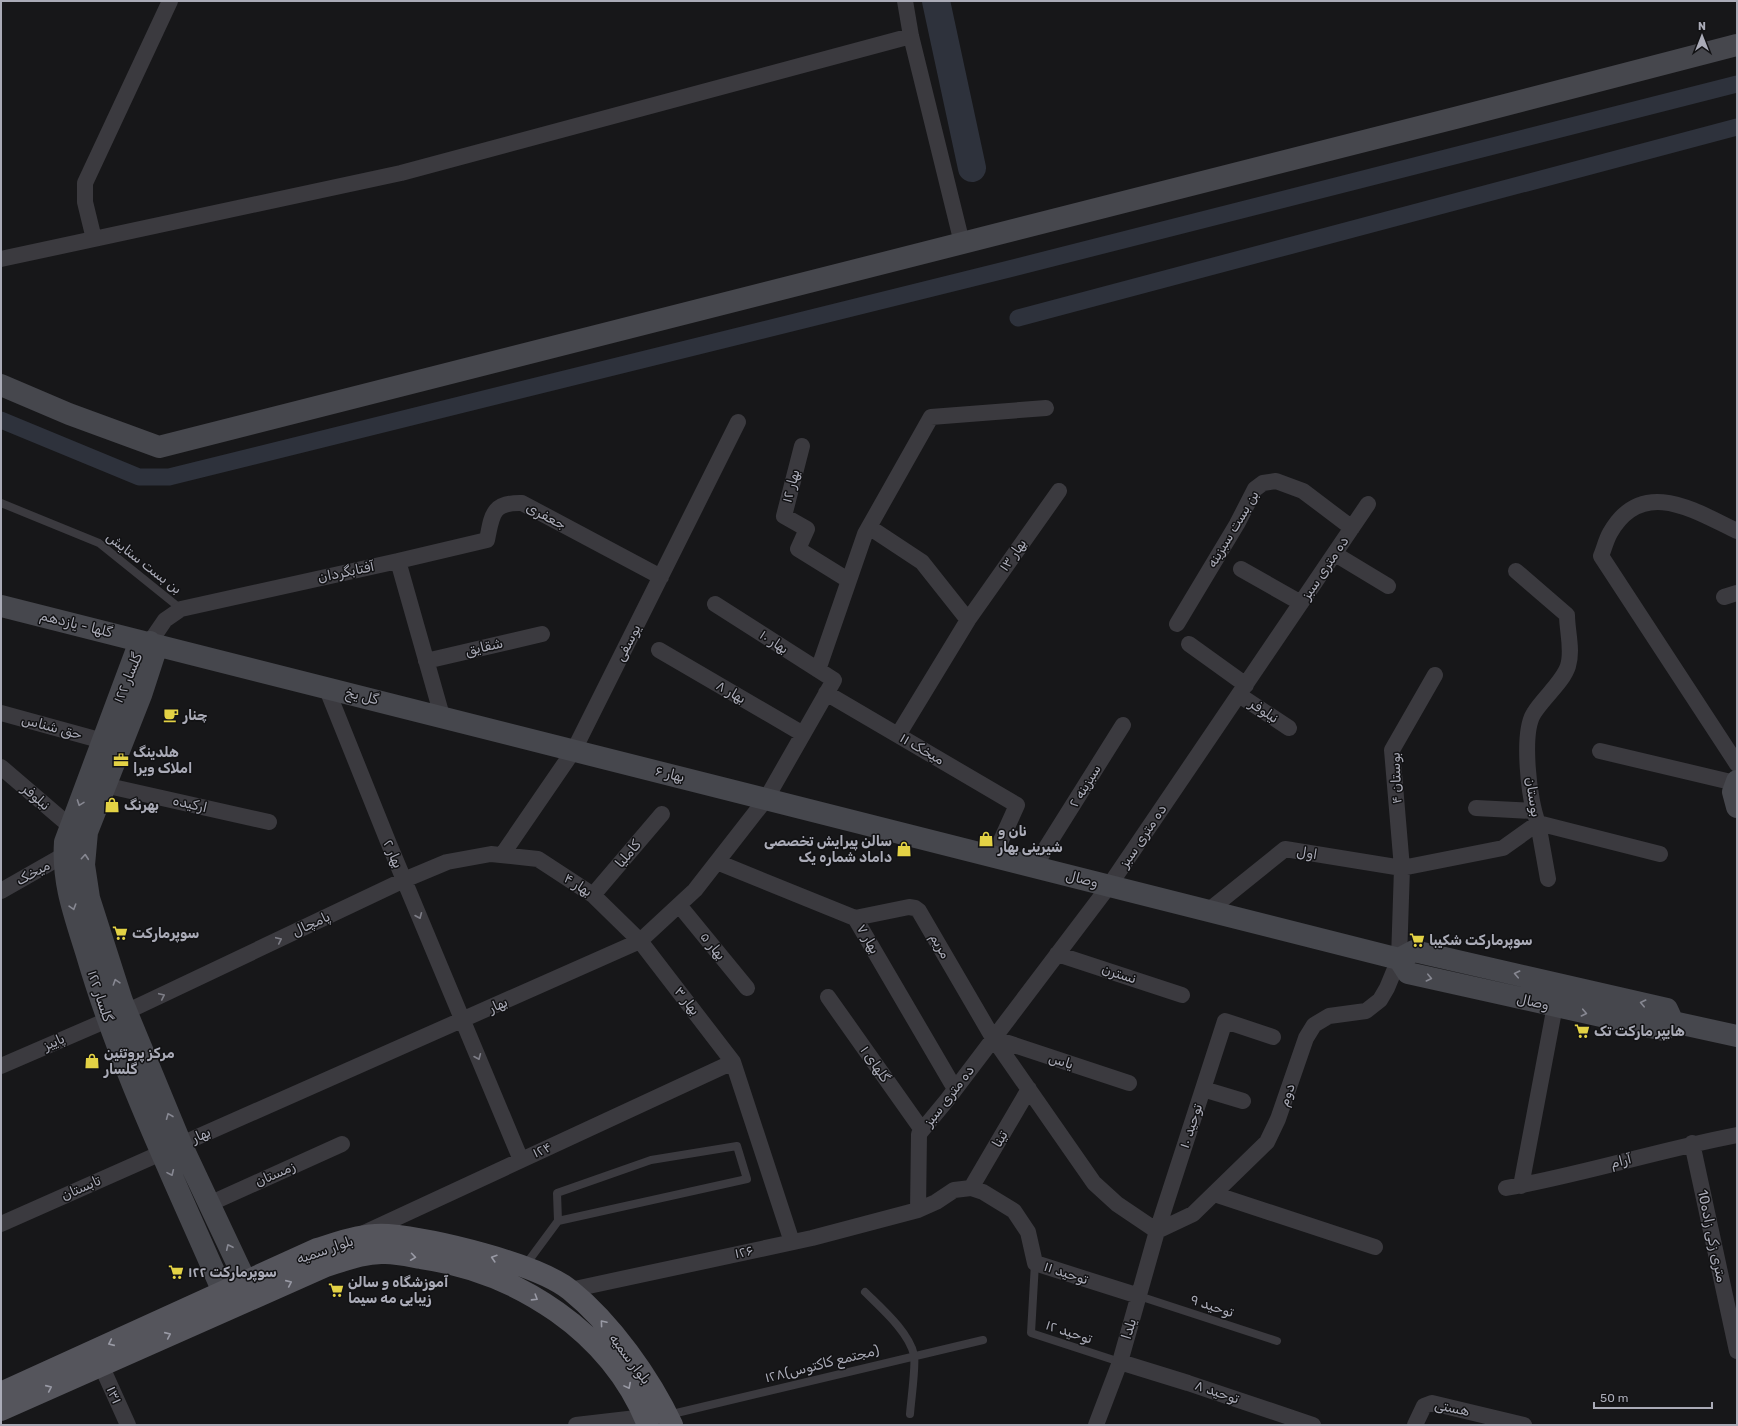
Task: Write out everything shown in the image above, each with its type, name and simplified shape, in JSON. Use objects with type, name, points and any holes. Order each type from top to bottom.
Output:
[{"type":"main road","points":[[1,385],[69,414],[159,447],[962,244],[1737,45]]},
{"type":"main road","name":"گلها - یازدهم","points":[[1,606],[150,642]]},
{"type":"main road","name":"گل یخ","points":[[150,642],[574,750]]},
{"type":"main road","name":"گلسار ۱۲۲","points":[[116,1016],[89,898],[84,866],[87,832],[96,783],[103,741],[137,649],[150,642],[154,655],[141,695],[96,783],[71,827],[65,842],[64,866],[68,890],[116,1016],[171,1148],[226,1300]]},
{"type":"main road","name":"بهار ۶","points":[[574,750],[766,799]]},
{"type":"main road","points":[[1736,776],[1733,792],[1737,807]]},
{"type":"main road","name":"وصال","points":[[766,799],[1399,959],[1414,951],[1559,983],[1667,1009],[1673,1022],[1664,1030],[1554,1007],[1408,973],[1399,959]]},
{"type":"main road","points":[[1673,1022],[1737,1036]]},
{"type":"main road","name":"گلسار ۱۲۲","points":[[171,1148],[209,1204],[249,1290]]},
{"type":"main road","name":"بلوار سمیه","points":[[249,1290],[318,1249],[351,1238],[387,1235],[440,1244],[524,1267],[539,1272],[570,1290],[599,1318],[638,1366],[669,1420]]},
{"type":"main road","name":"بلوار سمیه","points":[[8,1398],[249,1290],[356,1257],[385,1253],[438,1260],[483,1272],[516,1286],[552,1308],[584,1332],[622,1376],[646,1421]]},
{"type":"main road","name":"بلوار سمیه","points":[[8,1398],[101,1364],[226,1300]]},
{"type":"street","points":[[94,239],[85,202],[85,183],[170,1]]},
{"type":"street","points":[[905,1],[911,36],[962,244]]},
{"type":"street","points":[[1,259],[401,173],[911,36]]},
{"type":"street","points":[[818,670],[848,580],[869,527],[931,417],[1046,408]]},
{"type":"street","name":"یوسفی","points":[[502,855],[574,750],[738,422]]},
{"type":"street","name":"بهار ۱۲","points":[[802,446],[784,516],[806,529],[798,549],[848,580]]},
{"type":"street","name":"بن بست سبزینه","points":[[1177,624],[1237,524],[1255,489],[1263,482],[1276,482],[1302,491],[1352,528]]},
{"type":"street","name":"بهار ۱۳","points":[[898,735],[968,620],[1059,491]]},
{"type":"street","points":[[1736,776],[1601,556],[1610,533],[1626,514],[1646,501],[1684,505],[1737,531]]},
{"type":"street","name":"جعفری","points":[[398,561],[487,540],[492,515],[498,508],[513,503],[522,504],[661,577]]},
{"type":"street","name":"ده متری سبز","points":[[918,1210],[919,1134],[955,1089],[1109,886],[1368,504]]},
{"type":"street","points":[[869,527],[922,562],[968,620]]},
{"type":"street","points":[[1334,554],[1388,586]]},
{"type":"street","points":[[398,561],[442,716]]},
{"type":"street","name":"آفتابگردان","points":[[150,642],[165,620],[180,609],[398,561]]},
{"type":"street","points":[[1241,569],[1301,603]]},
{"type":"street","name":"بوستان","points":[[1402,868],[1503,848],[1535,817],[1527,754],[1530,725],[1533,713],[1568,667],[1569,658],[1566,615],[1516,571]]},
{"type":"street","name":"بهار ۱۰","points":[[715,604],[818,670],[830,686]]},
{"type":"street","name":"شقایق","points":[[426,661],[542,634]]},
{"type":"street","name":"نیلوفر","points":[[1189,644],[1289,728]]},
{"type":"street","name":"بهار ۸","points":[[659,650],[803,734]]},
{"type":"street","name":"بوستان ۴","points":[[1402,868],[1392,750],[1435,675]]},
{"type":"street","name":"میخک ۱۱","points":[[830,686],[898,735],[1017,805],[994,856]]},
{"type":"street","name":"بهار","points":[[171,1148],[463,1021],[640,941],[695,890],[766,799],[830,686]]},
{"type":"street","name":"بهار ۲","points":[[326,687],[404,880],[521,1160]]},
{"type":"street","name":"حق شناس","points":[[1,713],[103,741]]},
{"type":"street","name":"سبزینه ۲","points":[[1034,866],[1123,726]]},
{"type":"street","points":[[1600,751],[1736,776]]},
{"type":"street","name":"نیلوفر","points":[[1,767],[71,827]]},
{"type":"street","name":"ارکیده","points":[[96,783],[269,822]]},
{"type":"street","points":[[1476,808],[1535,817],[1660,854]]},
{"type":"street","name":"کاملیا","points":[[593,894],[662,814]]},
{"type":"street","points":[[1535,817],[1548,879]]},
{"type":"street","name":"اول","points":[[1208,911],[1285,849],[1402,868]]},
{"type":"street","name":"پامچال","points":[[116,1016],[404,880],[447,862],[491,854],[502,855]]},
{"type":"street","name":"بهار ۴","points":[[502,855],[538,859],[593,894],[640,941]]},
{"type":"street","name":"میخک","points":[[1,891],[64,856]]},
{"type":"street","name":"بهار ۷","points":[[717,862],[855,918],[955,1089]]},
{"type":"street","points":[[1399,959],[1402,868]]},
{"type":"street","name":"بهار ۵","points":[[679,905],[747,988]]},
{"type":"street","name":"مریم","points":[[855,918],[909,907],[915,908],[919,911],[993,1038],[1094,1183],[1117,1204],[1157,1231]]},
{"type":"street","name":"بهار ۳","points":[[640,941],[733,1062],[792,1242]]},
{"type":"street","name":"نسترن","points":[[1057,954],[1182,995]]},
{"type":"street","name":"دوم","points":[[1157,1231],[1193,1214],[1267,1142],[1278,1119],[1306,1038],[1314,1025],[1329,1016],[1366,1011],[1380,1000],[1387,988],[1399,959]]},
{"type":"street","points":[[1554,1007],[1559,983]]},
{"type":"street","name":"گلهای ۱","points":[[828,997],[922,1130]]},
{"type":"street","name":"آرام","points":[[1554,1007],[1513,1187],[1692,1143],[1737,1135]]},
{"type":"street","name":"پاییز","points":[[1,1066],[116,1016]]},
{"type":"street","name":"توحید ۱۰","points":[[1157,1231],[1225,1021],[1273,1037]]},
{"type":"street","name":"یاس","points":[[993,1038],[1129,1083]]},
{"type":"street","name":"۱۲۴","points":[[351,1238],[733,1062]]},
{"type":"street","points":[[1203,1088],[1243,1101]]},
{"type":"street","name":"تینا","points":[[971,1188],[1029,1089]]},
{"type":"street","name":"10متری زکی زاده","points":[[1692,1143],[1734,1326],[1737,1352]]},
{"type":"street","name":"زمستان","points":[[209,1204],[342,1144]]},
{"type":"street","name":"تابستان","points":[[1,1224],[171,1148]]},
{"type":"street","points":[[918,1210],[936,1202],[954,1190],[971,1188]]},
{"type":"street","name":"توحید ۱۱","points":[[971,1188],[983,1192],[1014,1211],[1028,1232],[1035,1263],[1139,1296]]},
{"type":"street","points":[[1214,1194],[1375,1247]]},
{"type":"street","name":"۱۲۶","points":[[570,1290],[792,1242],[918,1210]]},
{"type":"street","name":"یلدا","points":[[1097,1425],[1120,1362],[1157,1231]]},
{"type":"street","name":"توحید ۸","points":[[1120,1362],[1313,1425]]},
{"type":"street","name":"۱۳۱","points":[[101,1364],[128,1425]]},
{"type":"street","name":"هستی","points":[[1415,1425],[1424,1406],[1432,1402],[1524,1425]]},
{"type":"street","points":[[576,1425],[646,1421]]},
{"type":"lane","name":"بن بست ستایش","points":[[1,503],[99,543],[180,609]]},
{"type":"lane","points":[[524,1267],[558,1221],[557,1193],[651,1160],[737,1146],[747,1180],[558,1221]]},
{"type":"lane","name":"توحید ۱۲","points":[[1035,1263],[1031,1333],[1120,1362]]},
{"type":"lane","points":[[865,1292],[892,1319],[908,1342],[914,1356],[910,1414]]},
{"type":"lane","name":"توحید ۹","points":[[1139,1296],[1277,1341]]},
{"type":"lane","name":"۱۲۸(مجتمع کاکتوس)","points":[[669,1420],[914,1356],[983,1340]]},
{"type":"waterway","points":[[936,1],[972,168]]},
{"type":"waterway","points":[[1,420],[139,477],[169,477],[1009,269],[1737,84]]},
{"type":"waterway","points":[[1018,318],[1737,127]]},
{"type":"place","name":"چنار","points":[[171,715]]},
{"type":"place","name":"هلدینگ املاک ویرا","points":[[121,760]]},
{"type":"place","name":"بهرنگ","points":[[112,805]]},
{"type":"place","name":"نان و شیرینی بهار","points":[[986,839]]},
{"type":"place","name":"سالن پیرایش تخصصی داماد شماره یک","points":[[904,849]]},
{"type":"place","name":"سوپرمارکت","points":[[120,933]]},
{"type":"place","name":"سوپرمارکت شکیبا","points":[[1417,940]]},
{"type":"place","name":"هایپر مارکت تک","points":[[1582,1031]]},
{"type":"place","name":"مرکز پروتئین گلسار","points":[[92,1061]]},
{"type":"place","name":"سوپرمارکت ۱۲۲","points":[[176,1272]]},
{"type":"place","name":"آموزشگاه و سالن زیبایی مه سیما","points":[[336,1290]]}]
